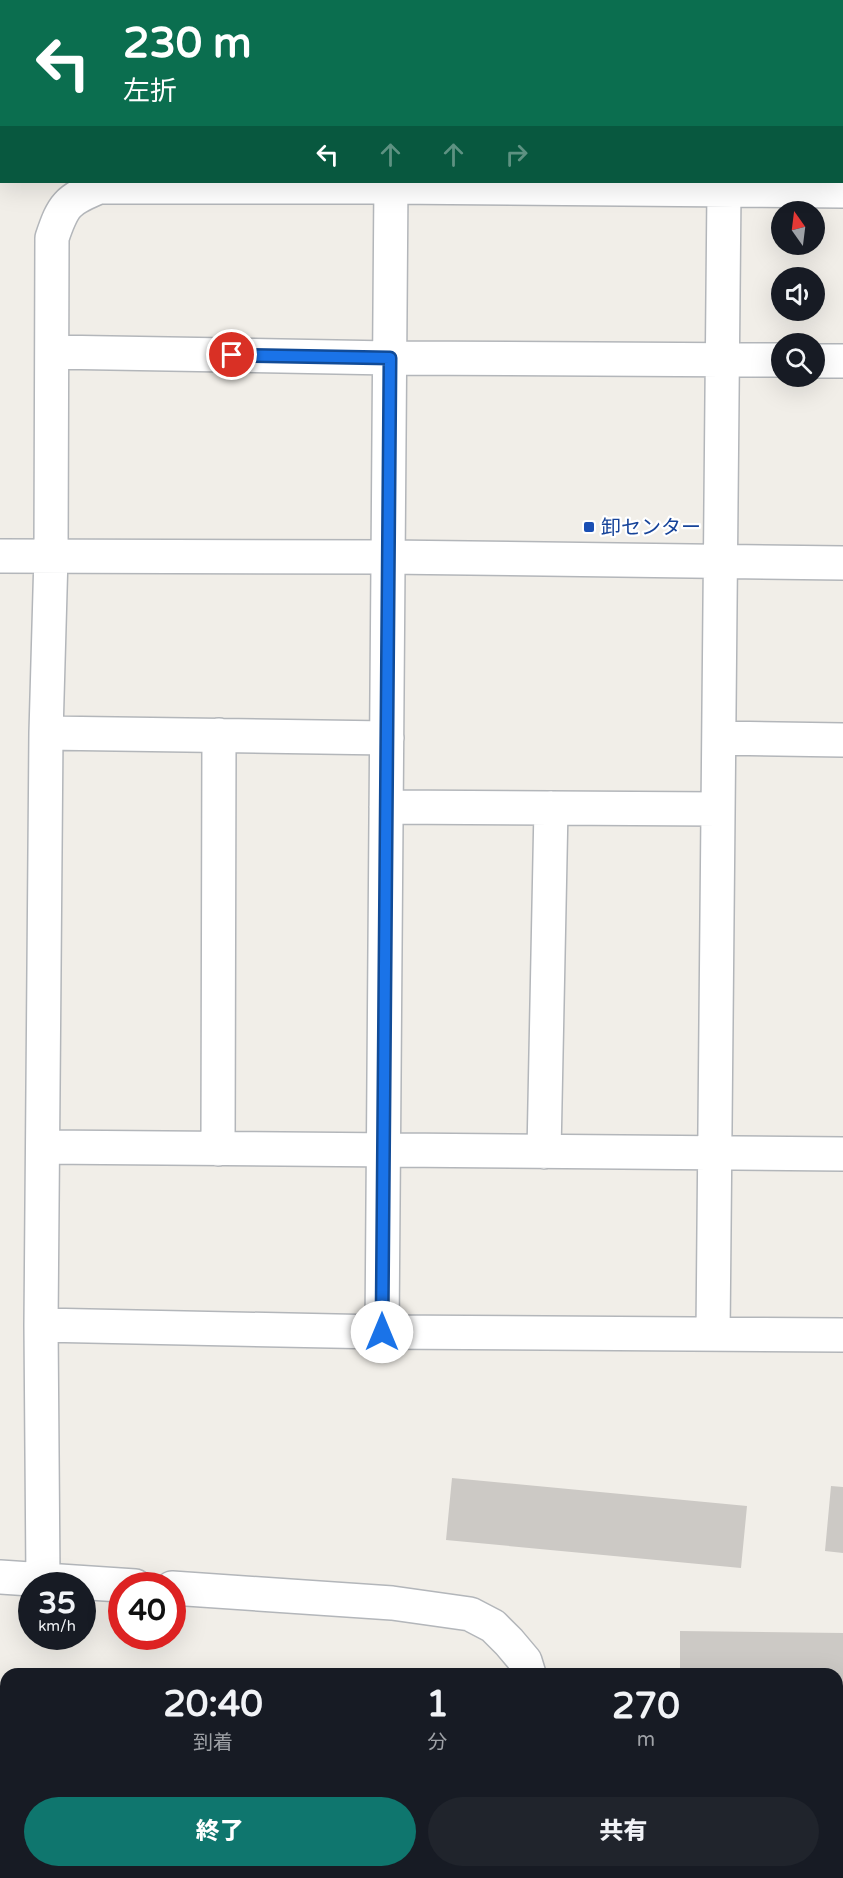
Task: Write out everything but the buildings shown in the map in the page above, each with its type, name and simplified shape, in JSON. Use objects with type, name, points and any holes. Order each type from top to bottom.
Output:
[{"type":"street","points":[[382,1332],[391,184]]},
{"type":"street","points":[[43,1572],[41,1325],[46,733],[51,556],[52,237],[60,214],[75,196],[99,187],[391,184],[843,191]]},
{"type":"street","points":[[713,1334],[724,190]]},
{"type":"street","points":[[52,352],[390,358],[771,360]]},
{"type":"street","points":[[825,361],[843,361]]},
{"type":"street","points":[[0,556],[388,557],[843,563]]},
{"type":"street","points":[[46,733],[387,738]]},
{"type":"street","points":[[218,1149],[219,735]]},
{"type":"street","points":[[718,738],[843,740]]},
{"type":"street","points":[[386,807],[718,809]]},
{"type":"street","points":[[544,1152],[551,808]]},
{"type":"street","points":[[43,1148],[843,1154]]},
{"type":"street","points":[[41,1325],[382,1332],[843,1335]]},
{"type":"street","points":[[0,1577],[18,1578]]},
{"type":"street","points":[[186,1589],[392,1603],[470,1614],[493,1626],[525,1661],[527,1668]]},
{"type":"place","name":"卸センター","points":[[589,527]]},
{"type":"route","points":[[232,355],[390,358],[382,1332]]}]
